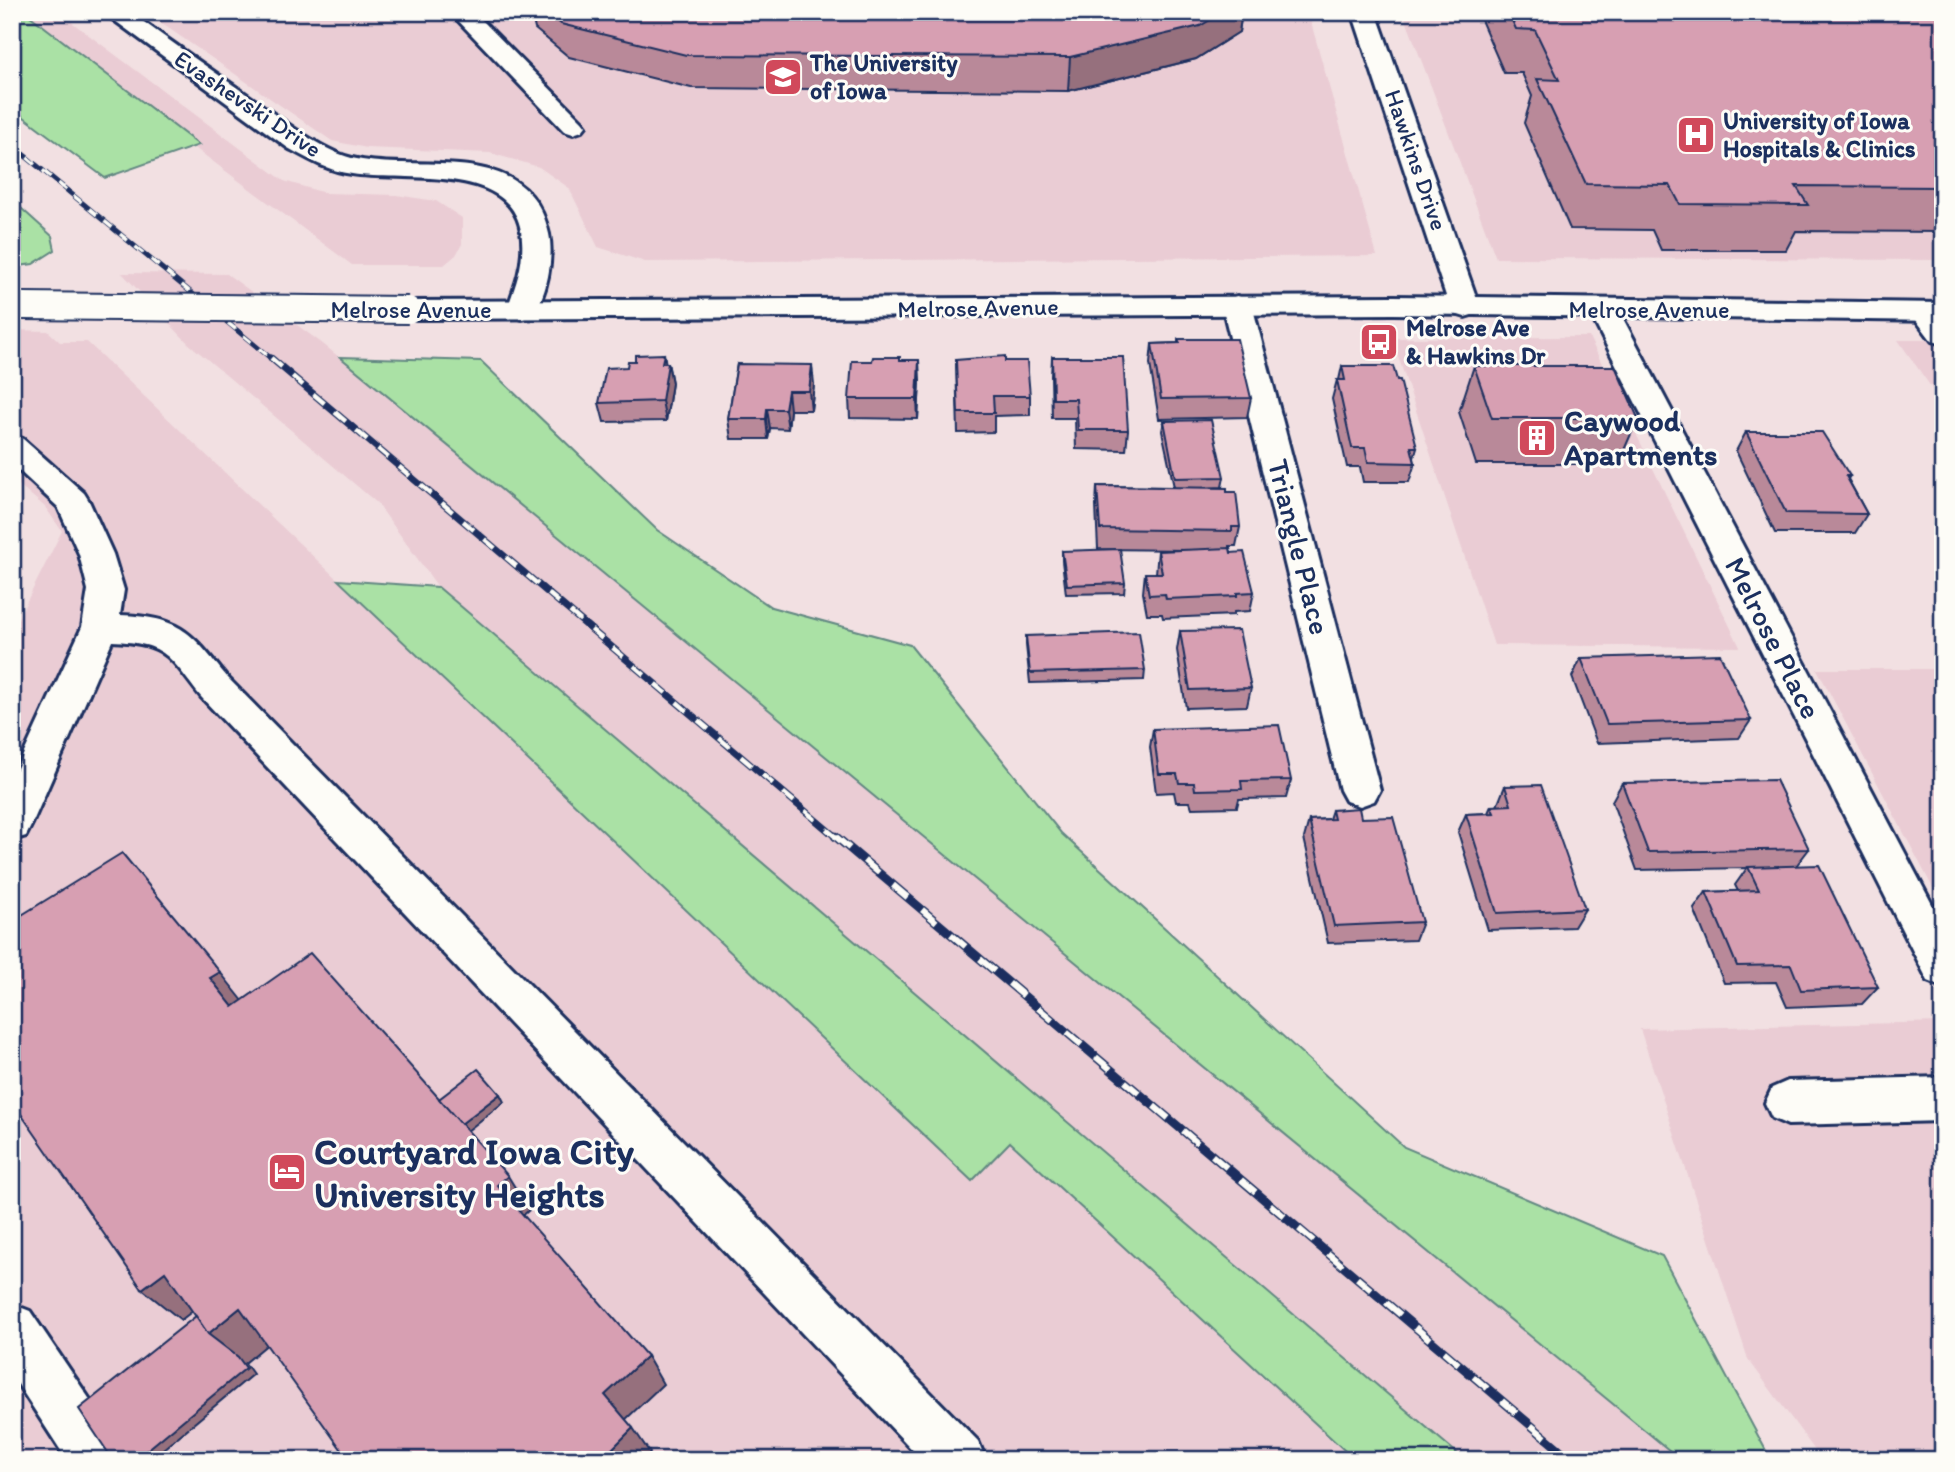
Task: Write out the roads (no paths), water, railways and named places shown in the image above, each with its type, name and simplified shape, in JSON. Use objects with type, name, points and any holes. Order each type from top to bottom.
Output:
[{"type":"street","name":"Evashevski Drive","points":[[114,12],[280,130],[326,158],[377,170],[464,172],[489,179],[512,190],[526,207],[536,233],[536,259],[522,310]]},
{"type":"street","points":[[461,12],[573,126]]},
{"type":"street","name":"Hawkins Drive","points":[[1364,12],[1465,308]]},
{"type":"street","name":"Triangle Place","points":[[1237,305],[1360,790]]},
{"type":"street","name":"Melrose Avenue","points":[[18,306],[522,310],[1393,305],[1937,320]]},
{"type":"street","name":"Melrose Place","points":[[1603,309],[1943,968]]},
{"type":"street","points":[[12,446],[72,501],[96,554],[106,590],[100,628],[12,824]]},
{"type":"street","points":[[100,628],[150,629],[179,644],[215,688],[959,1460]]},
{"type":"street","points":[[1788,1103],[1943,1099]]},
{"type":"street","points":[[12,1329],[99,1460]]},
{"type":"railway","points":[[12,145],[273,360]]},
{"type":"railway","points":[[271,358],[837,838]]},
{"type":"railway","points":[[835,836],[1572,1460]]},
{"type":"place","name":"The University of Iowa","points":[[783,77]]},
{"type":"place","name":"University of Iowa Hospitals & Clinics","points":[[1696,135]]},
{"type":"place","name":"Melrose Ave & Hawkins Dr","points":[[1379,342]]},
{"type":"place","name":"Caywood Apartments","points":[[1537,438]]},
{"type":"place","name":"Courtyard Iowa City University Heights","points":[[287,1172]]}]
